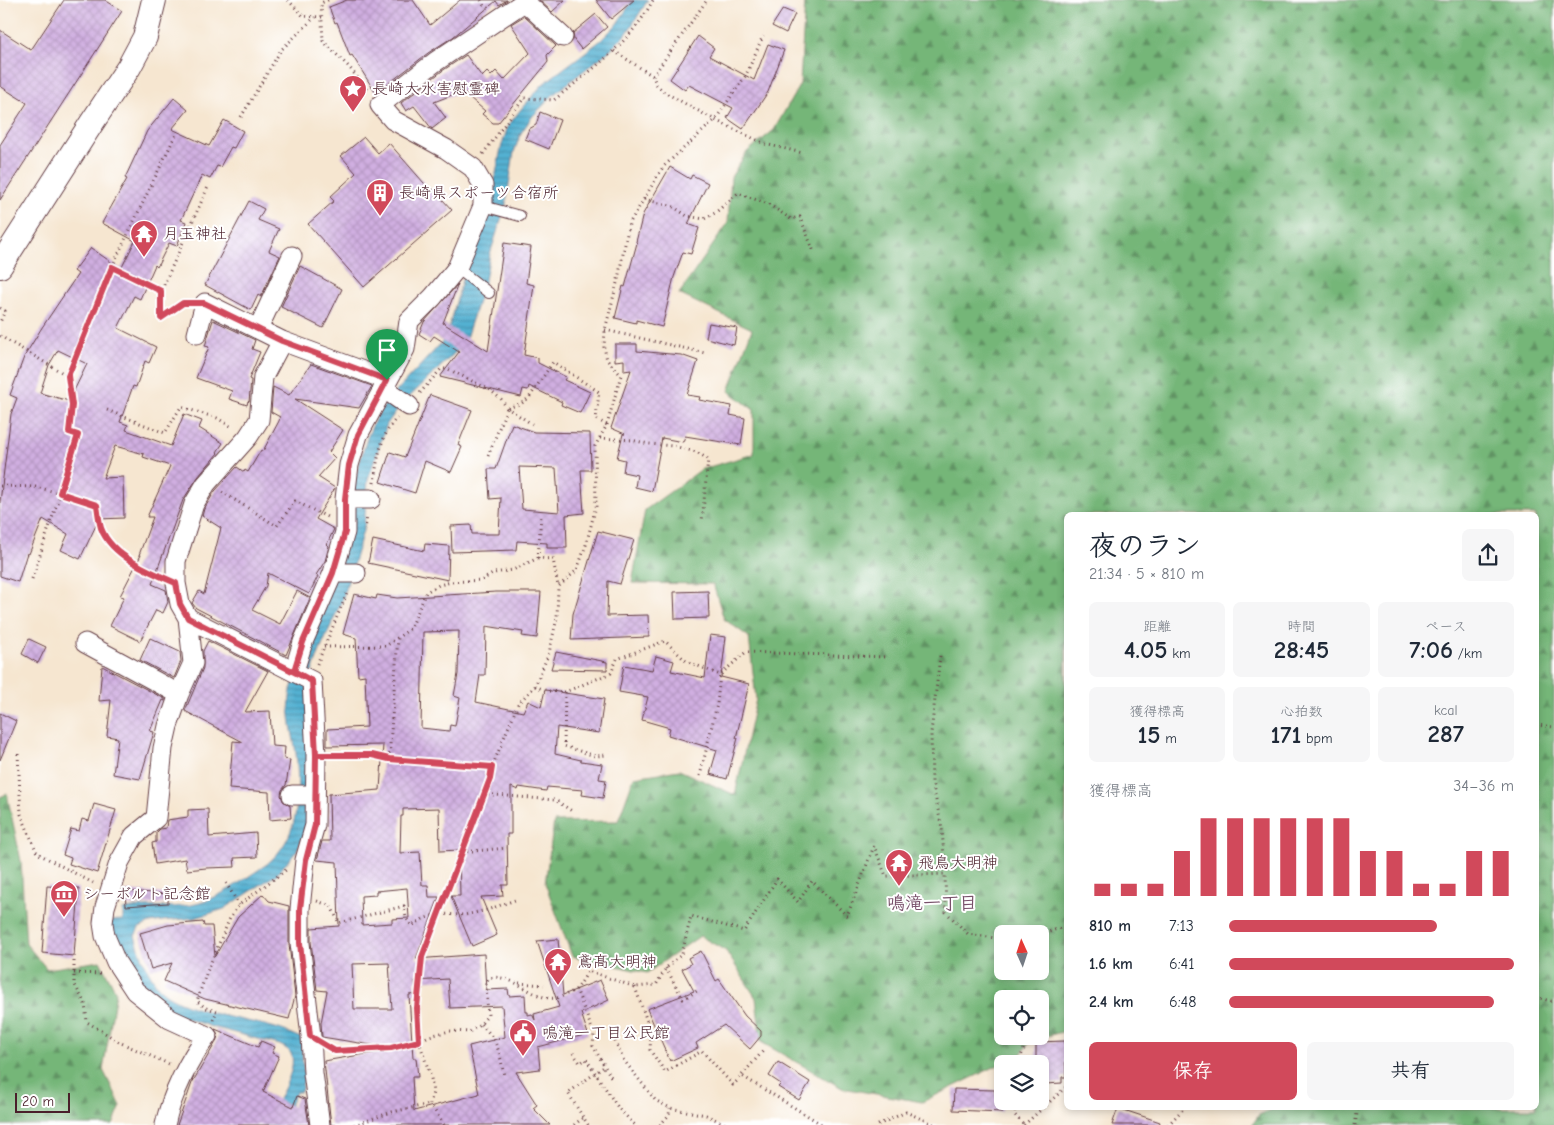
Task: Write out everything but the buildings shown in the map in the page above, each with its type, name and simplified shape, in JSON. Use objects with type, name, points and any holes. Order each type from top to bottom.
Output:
[{"type":"street","points":[[0,266],[90,124],[129,67],[145,37],[154,0]]},
{"type":"street","points":[[294,671],[303,642],[333,573],[345,532],[345,499],[349,465],[358,435],[388,388],[405,349],[408,321],[433,297],[457,268],[482,206],[483,185],[473,168],[446,149],[392,120],[380,105],[435,62],[526,1],[562,37]]},
{"type":"street","points":[[258,329],[292,256]]},
{"type":"street","points":[[197,334],[204,303],[282,341],[388,388],[409,406]]},
{"type":"street","points":[[165,1125],[173,1100],[186,1072],[198,1047],[207,1036],[170,1019],[136,991],[116,962],[105,936],[103,923],[105,907],[119,863],[134,836],[156,818],[163,748],[168,726],[179,694],[193,663],[188,618],[180,604],[176,583],[176,560],[194,504],[206,484],[248,437],[259,420],[263,377],[282,341]]},
{"type":"street","points":[[345,499],[371,499]]},
{"type":"street","points":[[333,573],[356,573]]},
{"type":"street","points":[[188,618],[312,681],[316,755],[315,825],[306,860],[300,909],[300,943],[312,1073],[320,1125]]},
{"type":"street","points":[[85,642],[179,694]]},
{"type":"street","points":[[292,795],[315,795]]},
{"type":"lane","points":[[482,206],[520,216]]},
{"type":"lane","points":[[457,268],[489,293]]},
{"type":"path","points":[[288,0],[304,16],[322,17]]},
{"type":"path","points":[[328,0],[321,3],[324,41],[349,67],[380,105]]},
{"type":"path","points":[[473,168],[524,98],[554,100],[614,51],[647,12],[653,0]]},
{"type":"path","points":[[653,76],[707,0]]},
{"type":"path","points":[[241,117],[282,50],[315,16]]},
{"type":"path","points":[[558,587],[577,570],[596,506],[595,446],[607,425],[621,375],[607,360],[604,347],[604,330],[618,279],[629,224],[663,167],[715,120],[746,75],[763,36]]},
{"type":"path","points":[[614,51],[653,76],[656,84],[664,92],[715,120],[765,144],[803,152]]},
{"type":"path","points":[[32,579],[78,435],[69,432],[72,405],[68,376],[112,267],[176,134]]},
{"type":"path","points":[[204,303],[183,303],[161,318],[161,291],[208,187]]},
{"type":"path","points":[[644,198],[674,207],[687,216],[704,219],[715,213],[738,193],[768,204],[791,219],[800,217],[814,252]]},
{"type":"path","points":[[112,267],[161,291]]},
{"type":"path","points":[[0,308],[5,311],[0,322]]},
{"type":"path","points":[[604,330],[706,353]]},
{"type":"path","points":[[0,336],[68,376]]},
{"type":"path","points":[[488,456],[507,408],[522,403],[529,398],[553,362],[599,392],[596,419],[607,425]]},
{"type":"path","points":[[448,369],[490,390],[501,398],[507,408],[532,424]]},
{"type":"path","points":[[107,410],[165,433],[182,407],[216,418],[248,437]]},
{"type":"path","points":[[599,438],[632,440],[649,444],[674,446],[696,452],[708,459],[702,522]]},
{"type":"path","points":[[206,484],[277,526],[295,501],[345,525]]},
{"type":"path","points":[[0,486],[35,487],[97,505],[101,529],[108,540],[144,570],[176,583]]},
{"type":"path","points":[[538,558],[541,515]]},
{"type":"path","points":[[324,647],[386,646],[411,628],[426,592],[439,585],[482,580],[494,573],[513,570],[538,558],[553,560],[558,587],[557,618],[549,654],[535,686],[518,704],[492,767],[490,779],[482,794],[422,957],[417,1008],[419,1041],[431,1078],[433,1092],[430,1104],[444,1125]]},
{"type":"path","points":[[389,759],[398,637]]},
{"type":"path","points":[[535,686],[547,691],[565,692],[611,673],[617,659],[665,641],[686,661],[720,676]]},
{"type":"path","points":[[700,776],[717,704],[720,676],[746,652],[887,657]]},
{"type":"path","points":[[940,656],[930,733],[932,782],[942,828],[946,912],[968,934],[994,938]]},
{"type":"path","points":[[565,692],[564,746],[594,756],[608,755]]},
{"type":"path","points":[[1539,725],[1554,727]]},
{"type":"path","points":[[18,754],[21,814],[37,854],[109,892]]},
{"type":"path","points":[[316,755],[372,755],[389,759],[492,767]]},
{"type":"path","points":[[482,794],[555,800],[572,811]]},
{"type":"path","points":[[518,983],[540,997],[558,999],[576,990],[588,971],[635,987],[656,985],[666,968],[682,954],[691,916],[744,931],[776,879],[798,902],[812,881],[847,916],[874,846],[886,876],[945,874]]},
{"type":"path","points":[[462,852],[507,848]]},
{"type":"path","points":[[217,1011],[206,1008],[197,1001],[206,974],[230,918],[239,905],[265,887],[296,861],[306,860]]},
{"type":"path","points":[[226,882],[239,905]]},
{"type":"path","points":[[302,896],[331,906],[339,924],[404,906],[406,918],[412,926],[423,919],[438,914],[464,915],[487,910],[515,900]]},
{"type":"path","points":[[1049,932],[1064,927]]},
{"type":"path","points":[[74,956],[74,983],[85,1004],[87,1022],[121,1043],[186,1072]]},
{"type":"path","points":[[666,968],[683,999],[698,991]]},
{"type":"path","points":[[74,973],[124,974]]},
{"type":"path","points":[[310,1036],[335,1051],[391,1048],[450,1031],[469,1032],[480,1026],[488,1015],[486,984],[489,978],[496,976],[518,983],[544,985]]},
{"type":"path","points":[[635,987],[651,1032],[650,1050],[665,1072],[702,1051],[733,1085],[763,1051]]},
{"type":"path","points":[[576,990],[594,1034],[593,1046],[611,1077]]},
{"type":"path","points":[[1539,998],[1554,1002]]},
{"type":"path","points":[[481,1024],[492,1035],[500,1051],[504,1076]]},
{"type":"path","points":[[611,1032],[622,1059],[654,1100],[670,1108],[706,1114],[727,1125]]},
{"type":"path","points":[[573,1053],[580,1063],[586,1059],[619,1109],[635,1125]]},
{"type":"path","points":[[588,1125],[568,1093],[604,1066]]},
{"type":"path","points":[[742,1076],[823,1125]]},
{"type":"path","points":[[1014,1110],[1014,1114],[1024,1125],[1064,1089]]},
{"type":"path","points":[[354,1125],[392,1112],[430,1104]]},
{"type":"path","points":[[660,1125],[669,1115],[670,1108]]},
{"type":"path","points":[[1168,1125],[1182,1110]]},
{"type":"path","points":[[1355,1125],[1358,1110]]},
{"type":"path","points":[[878,1125],[906,1112],[935,1125]]},
{"type":"path","points":[[574,1125],[584,1117]]},
{"type":"green space","points":[[805,0],[1554,0],[1554,1125],[1252,1125],[1259,1115],[1271,1110],[1539,1110],[1539,512],[1064,512],[1064,1032],[1049,1035],[1049,990],[994,990],[994,1045],[1027,1045],[1019,1055],[994,1055],[994,1067],[922,1102],[842,1088],[761,1042],[756,998],[726,951],[700,936],[647,973],[572,956],[545,883],[554,822],[618,821],[634,777],[679,770],[735,795],[756,699],[749,637],[724,619],[713,584],[632,583],[645,510],[702,469],[754,454],[754,410],[729,391],[752,329],[679,294],[728,223],[731,177],[747,152],[774,130],[800,84]]},
{"type":"green space","points":[[7,794],[21,861],[26,944],[47,969],[100,961],[116,992],[103,1070],[121,1106],[113,1125],[0,1125],[0,797]]},
{"type":"water","points":[[633,0],[648,0],[627,33],[609,51],[553,95],[532,117],[521,133],[514,152],[506,204],[490,254],[485,280],[464,344],[399,407],[387,424],[368,479],[364,527],[353,566],[342,600],[307,686],[311,814],[304,836],[296,852],[277,874],[224,909],[195,918],[150,923],[139,928],[135,936],[142,958],[153,979],[162,991],[172,998],[201,1010],[266,1025],[301,1038],[304,1078],[301,1092],[296,1092],[281,1125],[264,1125],[289,1078],[292,1068],[290,1052],[280,1045],[209,1026],[165,1011],[138,987],[107,921],[123,920],[123,910],[131,908],[183,906],[198,904],[211,899],[230,889],[267,864],[278,853],[285,842],[295,818],[298,791],[296,753],[290,711],[291,691],[367,438],[376,417],[389,399],[446,338],[466,266],[491,199],[501,148],[508,126],[543,84],[600,41],[616,25]]},
{"type":"place","name":"長崎大水害慰霊碑","points":[[353,113]]},
{"type":"place","name":"長崎県スポーツ合宿所","points":[[380,217]]},
{"type":"place","name":"月玉神社","points":[[144,258]]},
{"type":"place","name":"飛鳥大明神","points":[[899,887]]},
{"type":"place","name":"シーボルト記念館","points":[[64,918]]},
{"type":"place","name":"鳶髙大明神","points":[[558,986]]},
{"type":"place","name":"鳴滝一丁目公民館","points":[[523,1057]]},
{"type":"district","name":"鳴滝一丁目","points":[[932,903]]},
{"type":"route","points":[[387,380],[282,341],[204,303],[183,303],[161,318],[161,291],[112,267],[68,376],[72,405],[69,432],[78,435],[60,493],[97,505],[101,529],[108,540],[144,570],[176,583],[180,604],[188,618],[312,681],[316,755],[315,825],[306,860],[300,909],[300,943],[310,1036],[335,1051],[391,1048],[419,1041],[417,1008],[422,957],[482,794],[490,779],[492,767],[389,759],[372,755],[316,755],[312,681],[294,671],[303,642],[333,573],[345,532],[345,499],[349,465],[358,435],[387,380]]}]
